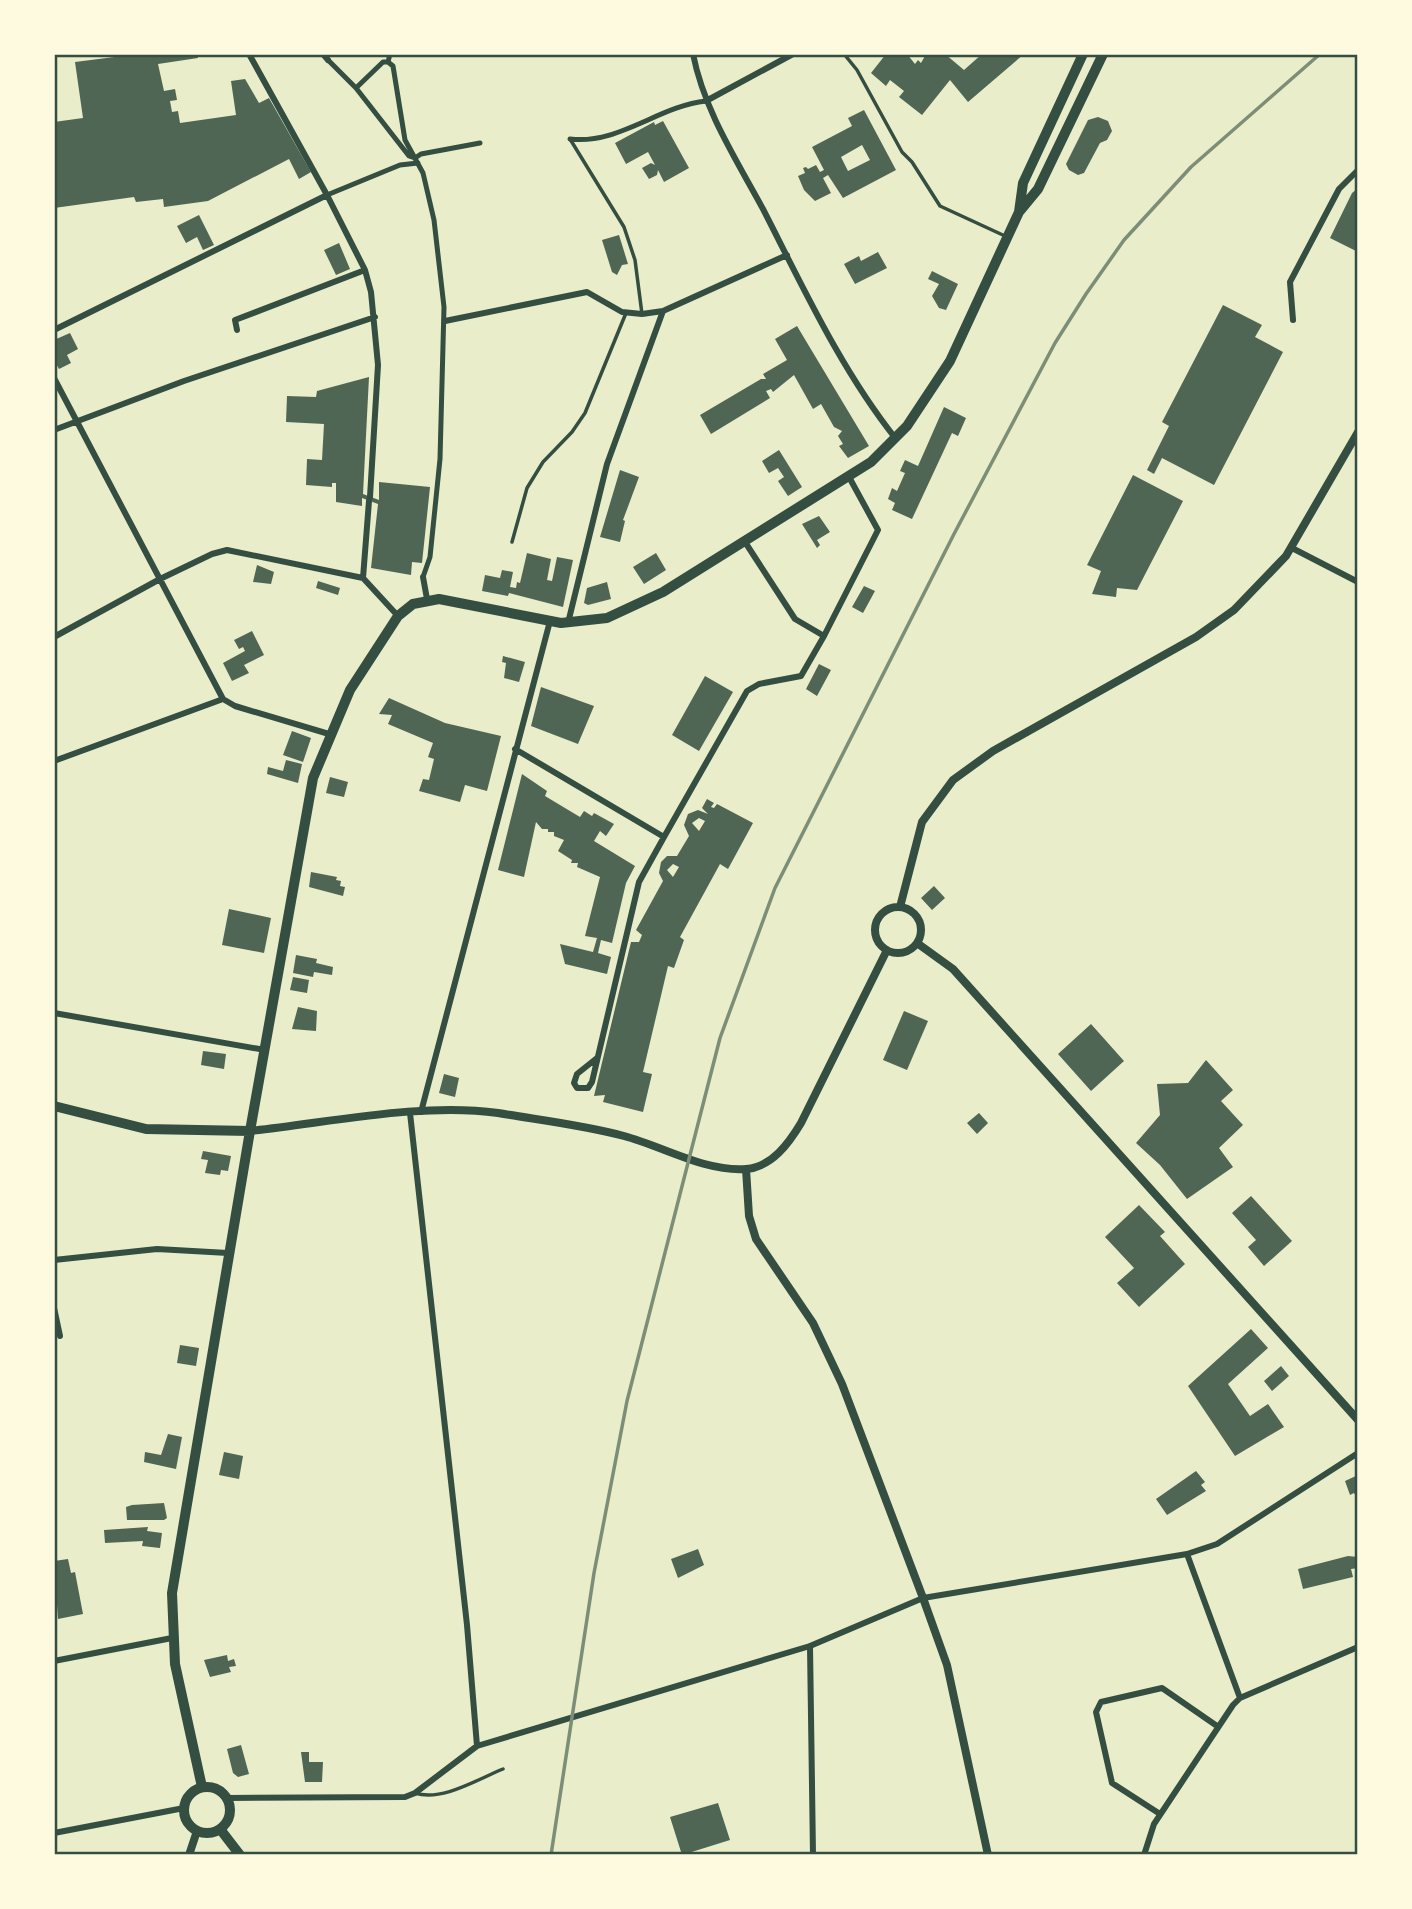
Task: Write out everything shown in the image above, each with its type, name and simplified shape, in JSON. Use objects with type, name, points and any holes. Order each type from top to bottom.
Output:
[{"type":"main road","points":[[1019,212],[1023,183],[1083,54]]},
{"type":"main road","points":[[202,1787],[180,1691],[173,1638],[172,1592],[306,809],[329,734],[350,690],[398,616],[413,604],[427,599],[446,599],[568,624],[599,621],[635,607],[745,542],[849,477],[896,439],[950,361],[1007,236],[1019,212],[1038,189],[1103,54]]},
{"type":"main road","points":[[54,1106],[146,1129],[250,1131]]},
{"type":"main road","points":[[202,1787],[219,1790],[228,1798],[230,1812],[220,1829],[210,1833],[197,1831],[186,1819],[184,1808],[188,1797],[202,1787]]},
{"type":"main road","points":[[220,1829],[240,1855]]},
{"type":"street","points":[[249,54],[365,270],[375,317],[378,365],[363,578]]},
{"type":"street","points":[[388,62],[390,54]]},
{"type":"street","points":[[693,54],[706,101],[787,255],[860,390],[896,439]]},
{"type":"street","points":[[570,139],[582,140],[612,134],[676,106],[706,101],[793,54]]},
{"type":"street","points":[[325,57],[356,88],[400,146],[416,160]]},
{"type":"street","points":[[356,88],[383,62],[393,66],[405,140],[416,160],[434,220],[445,321],[440,459],[430,557],[423,577],[427,599]]},
{"type":"street","points":[[54,330],[327,195],[416,160],[421,154],[480,143]]},
{"type":"street","points":[[1293,320],[1290,282],[1339,189],[1358,170]]},
{"type":"street","points":[[445,321],[587,292],[626,313],[663,311],[787,255]]},
{"type":"street","points":[[237,330],[235,320],[365,270]]},
{"type":"street","points":[[568,624],[603,476],[663,311]]},
{"type":"street","points":[[54,430],[375,317]]},
{"type":"street","points":[[54,378],[223,699],[235,706],[329,734]]},
{"type":"street","points":[[900,907],[922,822],[953,780],[993,751],[1219,622],[1261,585],[1292,548],[1358,432]]},
{"type":"street","points":[[597,1058],[577,1074],[574,1083],[577,1088],[588,1088],[592,1082],[639,882],[747,691],[756,684],[801,676],[876,537],[877,524],[849,477]]},
{"type":"street","points":[[745,542],[795,619],[824,636]]},
{"type":"street","points":[[1292,548],[1358,582]]},
{"type":"street","points":[[54,637],[160,579],[212,554],[227,550],[363,578],[398,616]]},
{"type":"street","points":[[421,1112],[550,621]]},
{"type":"street","points":[[54,761],[223,699]]},
{"type":"street","points":[[515,749],[664,837]]},
{"type":"street","points":[[900,907],[911,911],[919,920],[921,931],[917,943],[904,952],[887,950],[877,940],[875,926],[881,914],[900,907]]},
{"type":"street","points":[[917,943],[953,969],[1358,1420]]},
{"type":"street","points":[[250,1131],[455,1109],[600,1130],[713,1166],[746,1169],[771,1159],[793,1137],[887,950]]},
{"type":"street","points":[[54,1013],[265,1050]]},
{"type":"street","points":[[410,1113],[467,1625],[477,1746]]},
{"type":"street","points":[[746,1169],[749,1216],[756,1239],[813,1323],[840,1380],[947,1665],[988,1855]]},
{"type":"street","points":[[54,1260],[157,1249],[228,1253]]},
{"type":"street","points":[[54,1308],[60,1336]]},
{"type":"street","points":[[228,1798],[391,1799],[415,1793],[477,1746],[810,1646],[923,1598],[1187,1554],[1217,1544],[1358,1453]]},
{"type":"street","points":[[1187,1554],[1240,1698]]},
{"type":"street","points":[[54,1661],[173,1638]]},
{"type":"street","points":[[810,1646],[813,1855]]},
{"type":"street","points":[[1144,1855],[1150,1831],[1160,1814],[1217,1726],[1240,1698],[1358,1647]]},
{"type":"street","points":[[1160,1814],[1112,1783],[1096,1712],[1098,1706],[1101,1702],[1162,1688],[1217,1726]]},
{"type":"street","points":[[54,1833],[184,1808]]},
{"type":"street","points":[[189,1855],[197,1831]]},
{"type":"lane","points":[[844,54],[857,70],[902,152],[912,162],[940,206],[1007,236]]},
{"type":"lane","points":[[570,139],[624,227],[635,260],[642,314]]},
{"type":"lane","points":[[512,542],[527,488],[543,462],[586,413],[626,313]]},
{"type":"lane","points":[[415,1793],[429,1796],[443,1793],[503,1769]]},
{"type":"building","points":[[138,54],[197,54],[198,58],[158,64],[164,91],[175,89],[177,100],[170,101],[172,112],[178,111],[180,123],[236,115],[231,81],[245,79],[259,103],[269,98],[311,172],[299,179],[289,159],[208,201],[164,207],[163,199],[136,202],[134,197],[54,208],[54,122],[83,118],[75,62]]},
{"type":"building","points":[[886,54],[907,54],[915,64],[918,60],[921,63],[926,54],[945,54],[964,70],[982,54],[1024,54],[968,102],[950,80],[922,115],[899,97],[904,91],[890,80],[886,86],[871,73]]},
{"type":"building","points":[[864,110],[896,170],[843,198],[828,175],[823,178],[831,193],[815,201],[804,190],[798,176],[805,173],[803,168],[806,167],[808,169],[816,165],[820,172],[824,170],[812,147],[852,126],[848,118]],"holes":[[[862,145],[870,160],[848,171],[841,157]]]},
{"type":"building","points":[[1098,117],[1108,121],[1112,131],[1107,140],[1100,143],[1084,173],[1078,175],[1069,170],[1066,164],[1088,120]]},
{"type":"building","points":[[663,121],[689,168],[664,182],[658,170],[657,175],[649,179],[642,168],[651,163],[655,165],[648,152],[626,164],[615,143],[654,122],[655,125]]},
{"type":"building","points":[[1358,188],[1358,252],[1330,238],[1352,193]]},
{"type":"building","points":[[199,215],[214,245],[203,250],[197,237],[186,243],[177,226]]},
{"type":"building","points":[[619,235],[628,264],[622,265],[617,275],[612,272],[602,240]]},
{"type":"building","points":[[339,243],[350,269],[336,275],[324,250]]},
{"type":"building","points":[[878,252],[887,268],[855,284],[844,264],[859,256],[861,261]]},
{"type":"building","points":[[932,271],[958,284],[946,310],[939,308],[932,296],[939,284],[928,279]]},
{"type":"building","points":[[1223,305],[1262,325],[1255,337],[1283,352],[1214,485],[1162,458],[1154,474],[1147,470],[1169,426],[1162,422]]},
{"type":"building","points":[[797,326],[869,446],[848,458],[839,446],[843,444],[838,436],[842,431],[834,427],[821,404],[813,409],[794,375],[773,392],[771,389],[766,391],[770,398],[711,434],[700,415],[761,379],[766,379],[763,374],[787,360],[775,339]]},
{"type":"building","points":[[70,333],[78,349],[67,355],[71,363],[59,369],[54,360],[54,340]]},
{"type":"building","points":[[369,377],[363,494],[379,500],[379,482],[430,487],[422,563],[412,562],[411,575],[371,568],[378,504],[362,498],[362,506],[336,502],[336,483],[332,483],[332,487],[306,485],[307,459],[322,460],[324,424],[286,422],[287,396],[316,397],[317,391]]},
{"type":"building","points":[[944,407],[966,418],[958,436],[952,433],[912,519],[892,510],[895,503],[888,499],[892,488],[897,491],[905,473],[900,471],[905,460],[918,466]]},
{"type":"building","points":[[779,450],[802,487],[788,496],[778,481],[784,477],[778,468],[769,473],[762,461]]},
{"type":"building","points":[[620,470],[639,477],[623,520],[625,521],[620,542],[600,537]]},
{"type":"building","points":[[1133,475],[1183,501],[1137,590],[1117,588],[1116,597],[1092,594],[1101,571],[1087,565]]},
{"type":"building","points":[[819,516],[830,532],[817,540],[820,545],[817,548],[802,524]]},
{"type":"building","points":[[527,553],[551,559],[547,580],[552,581],[557,557],[573,560],[563,607],[509,593],[508,596],[482,591],[485,575],[500,578],[502,570],[513,572],[510,587],[516,588],[517,582],[520,583]]},
{"type":"building","points":[[656,553],[666,570],[644,584],[633,567]]},
{"type":"building","points":[[257,565],[274,572],[271,584],[253,582]]},
{"type":"building","points":[[318,581],[340,588],[338,595],[316,588]]},
{"type":"building","points":[[607,582],[611,599],[588,605],[584,603],[587,588]]},
{"type":"building","points":[[864,586],[875,591],[863,613],[852,607]]},
{"type":"building","points":[[252,631],[264,655],[244,665],[249,673],[232,681],[223,663],[245,651],[243,647],[239,649],[234,640]]},
{"type":"building","points":[[503,656],[525,662],[519,682],[504,678],[506,663],[502,662]]},
{"type":"building","points":[[819,664],[831,670],[817,696],[806,689]]},
{"type":"building","points":[[705,676],[733,692],[699,751],[672,735]]},
{"type":"building","points":[[541,687],[594,706],[578,744],[531,726]]},
{"type":"building","points":[[389,698],[445,723],[501,736],[487,791],[465,785],[460,802],[419,791],[423,779],[429,780],[434,759],[428,757],[433,743],[388,724],[392,715],[379,714]]},
{"type":"building","points":[[292,731],[311,738],[303,762],[283,755]]},
{"type":"building","points":[[286,760],[302,764],[298,783],[267,774],[268,767],[283,771]]},
{"type":"building","points":[[522,774],[547,791],[545,796],[580,817],[584,811],[592,816],[594,813],[614,824],[606,836],[600,831],[594,841],[635,866],[626,883],[612,943],[601,940],[598,953],[611,957],[607,974],[565,964],[560,944],[593,952],[597,938],[585,936],[600,877],[577,867],[578,863],[571,863],[572,860],[558,851],[564,840],[554,836],[554,832],[548,832],[548,829],[542,829],[536,822],[524,877],[498,870]]},
{"type":"building","points":[[330,777],[348,782],[344,797],[326,793]]},
{"type":"building","points":[[707,799],[714,803],[711,807],[714,808],[717,804],[753,823],[728,869],[720,864],[680,937],[684,940],[674,968],[668,966],[643,1072],[652,1074],[643,1112],[603,1102],[605,1095],[594,1096],[631,942],[639,942],[642,935],[636,930],[663,881],[659,873],[661,862],[667,856],[677,856],[689,836],[684,825],[688,814],[698,810],[708,814],[702,808]],"holes":[[[699,818],[705,821],[699,831],[692,823]],[[673,864],[679,867],[673,877],[667,870]]]},
{"type":"building","points":[[311,872],[337,877],[336,880],[341,881],[340,886],[345,887],[343,896],[309,887]]},
{"type":"building","points":[[934,886],[945,898],[932,910],[921,898]]},
{"type":"building","points":[[229,909],[271,918],[264,953],[222,945]]},
{"type":"building","points":[[296,955],[317,959],[316,963],[333,967],[332,975],[314,972],[313,977],[293,973]]},
{"type":"building","points":[[293,977],[309,980],[307,993],[290,990]]},
{"type":"building","points":[[298,1007],[317,1011],[316,1031],[292,1029]]},
{"type":"building","points":[[904,1011],[928,1021],[907,1070],[883,1060]]},
{"type":"building","points":[[1091,1024],[1124,1061],[1091,1091],[1058,1054]]},
{"type":"building","points":[[203,1051],[226,1054],[224,1069],[201,1065]]},
{"type":"building","points":[[1206,1060],[1233,1090],[1221,1101],[1243,1125],[1219,1148],[1233,1167],[1187,1199],[1160,1165],[1136,1143],[1160,1115],[1157,1084],[1188,1083]]},
{"type":"building","points":[[444,1074],[459,1078],[455,1097],[439,1093]]},
{"type":"building","points":[[979,1113],[988,1123],[977,1134],[967,1123]]},
{"type":"building","points":[[203,1151],[231,1156],[228,1171],[221,1170],[220,1175],[205,1173],[208,1160],[201,1159]]},
{"type":"building","points":[[1251,1196],[1292,1241],[1264,1266],[1248,1247],[1256,1240],[1232,1213]]},
{"type":"building","points":[[1139,1205],[1165,1232],[1160,1236],[1185,1264],[1139,1307],[1117,1283],[1134,1268],[1105,1237]]},
{"type":"building","points":[[1251,1329],[1268,1348],[1228,1384],[1250,1416],[1268,1404],[1284,1427],[1235,1456],[1188,1386]]},
{"type":"building","points":[[180,1345],[199,1348],[196,1366],[177,1363]]},
{"type":"building","points":[[1281,1366],[1289,1376],[1272,1391],[1264,1381]]},
{"type":"building","points":[[168,1434],[182,1437],[176,1469],[144,1462],[145,1452],[161,1455]]},
{"type":"building","points":[[224,1452],[243,1456],[239,1479],[219,1475]]},
{"type":"building","points":[[1196,1471],[1205,1482],[1201,1485],[1206,1491],[1167,1515],[1156,1499]]},
{"type":"building","points":[[1358,1475],[1358,1499],[1354,1493],[1350,1495],[1345,1481]]},
{"type":"building","points":[[164,1503],[167,1518],[164,1520],[127,1520],[126,1507]]},
{"type":"building","points":[[148,1527],[147,1531],[162,1533],[160,1548],[142,1546],[143,1541],[105,1543],[104,1530]]},
{"type":"building","points":[[698,1549],[704,1565],[678,1578],[671,1559]]},
{"type":"building","points":[[1348,1556],[1358,1557],[1358,1568],[1351,1569],[1353,1577],[1303,1589],[1298,1569]]},
{"type":"building","points":[[68,1559],[71,1573],[75,1572],[83,1614],[58,1619],[54,1561]]},
{"type":"building","points":[[227,1655],[228,1661],[234,1659],[236,1666],[229,1667],[231,1672],[210,1677],[204,1660]]},
{"type":"building","points":[[241,1745],[249,1774],[238,1777],[233,1773],[227,1749]]},
{"type":"building","points":[[301,1752],[309,1752],[309,1762],[323,1762],[322,1782],[305,1782]]},
{"type":"building","points":[[718,1803],[730,1840],[682,1855],[670,1817]]},
{"type":"railway","points":[[551,1855],[594,1573],[627,1401],[720,1038],[775,888],[954,534],[1055,343],[1086,294],[1124,240],[1191,167],[1320,54]]}]
